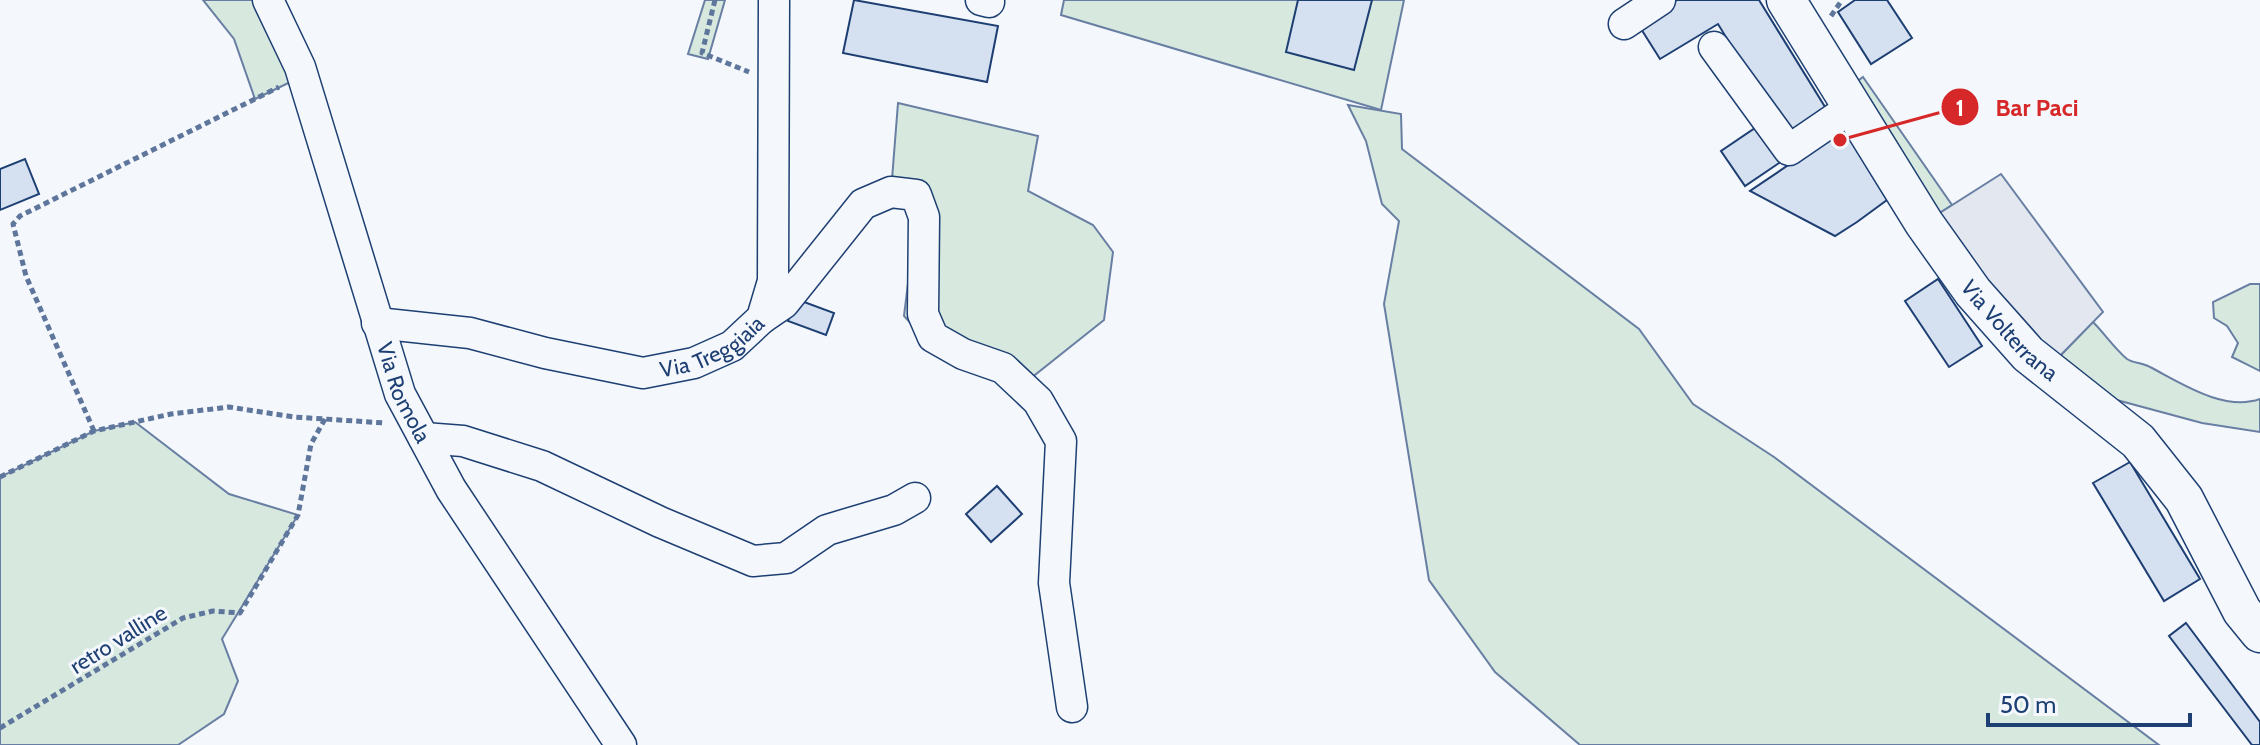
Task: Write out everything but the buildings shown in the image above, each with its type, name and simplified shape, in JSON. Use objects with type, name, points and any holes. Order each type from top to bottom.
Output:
[{"type":"main road","name":"Via Volterrana","points":[[1786,0],[1933,238],[1973,292],[2028,354],[2138,441],[2184,499],[2242,611],[2260,633]]},
{"type":"street","name":"Via Romola","points":[[268,0],[303,76],[400,394],[451,489],[621,745]]},
{"type":"street","name":"Via Treggiaia","points":[[377,323],[470,333],[545,353],[643,373],[694,363],[732,346],[762,318],[773,281],[774,0]]},
{"type":"street","points":[[1624,24],[1660,0]]},
{"type":"street","points":[[1714,47],[1789,150],[1852,107]]},
{"type":"street","points":[[762,318],[784,303],[863,204],[891,192],[916,195],[924,217],[923,314],[933,337],[963,354],[1003,368],[1038,401],[1061,441],[1054,583],[1072,707]]},
{"type":"street","points":[[419,429],[542,466],[753,561],[786,558],[827,530],[894,510],[915,498]]},
{"type":"path","points":[[715,0],[702,53],[775,83]]},
{"type":"path","points":[[94,431],[26,276],[13,224],[20,216],[303,76]]},
{"type":"path","points":[[0,477],[94,431],[171,414],[229,407],[419,429]]},
{"type":"path","name":"retro valline","points":[[0,728],[183,618],[213,611],[240,613],[298,515],[311,444],[325,419]]},
{"type":"shaded area","points":[[203,0],[268,0],[303,76],[255,99],[234,39]]},
{"type":"shaded area","points":[[705,0],[725,0],[708,59],[688,54]]},
{"type":"shaded area","points":[[1064,0],[1404,0],[1381,110],[1061,15]]},
{"type":"shaded area","points":[[1863,77],[1952,205],[1924,223],[1843,92]]},
{"type":"shaded area","points":[[898,103],[1038,136],[1028,191],[1093,225],[1113,252],[1104,320],[1021,386],[923,337],[904,316],[917,210],[891,192]]},
{"type":"shaded area","points":[[1348,105],[1401,114],[1402,149],[1639,329],[1693,404],[1774,457],[2159,745],[1580,745],[1495,672],[1429,580],[1384,304],[1399,221],[1382,204],[1366,141]]},
{"type":"shaded area","points":[[2001,174],[2103,312],[2047,369],[1924,223]]},
{"type":"shaded area","points":[[2250,284],[2260,284],[2260,371],[2232,357],[2238,343],[2227,326],[2214,318],[2213,302]]},
{"type":"shaded area","points":[[2093,322],[2129,360],[2189,388],[2232,402],[2260,399],[2260,432],[2202,423],[2113,399],[2057,359]]},
{"type":"shaded area","points":[[135,422],[229,494],[298,515],[222,639],[238,681],[224,714],[178,745],[0,745],[0,477],[94,431]]},
{"type":"place","name":"Bar Paci","points":[[1840,140]]}]
